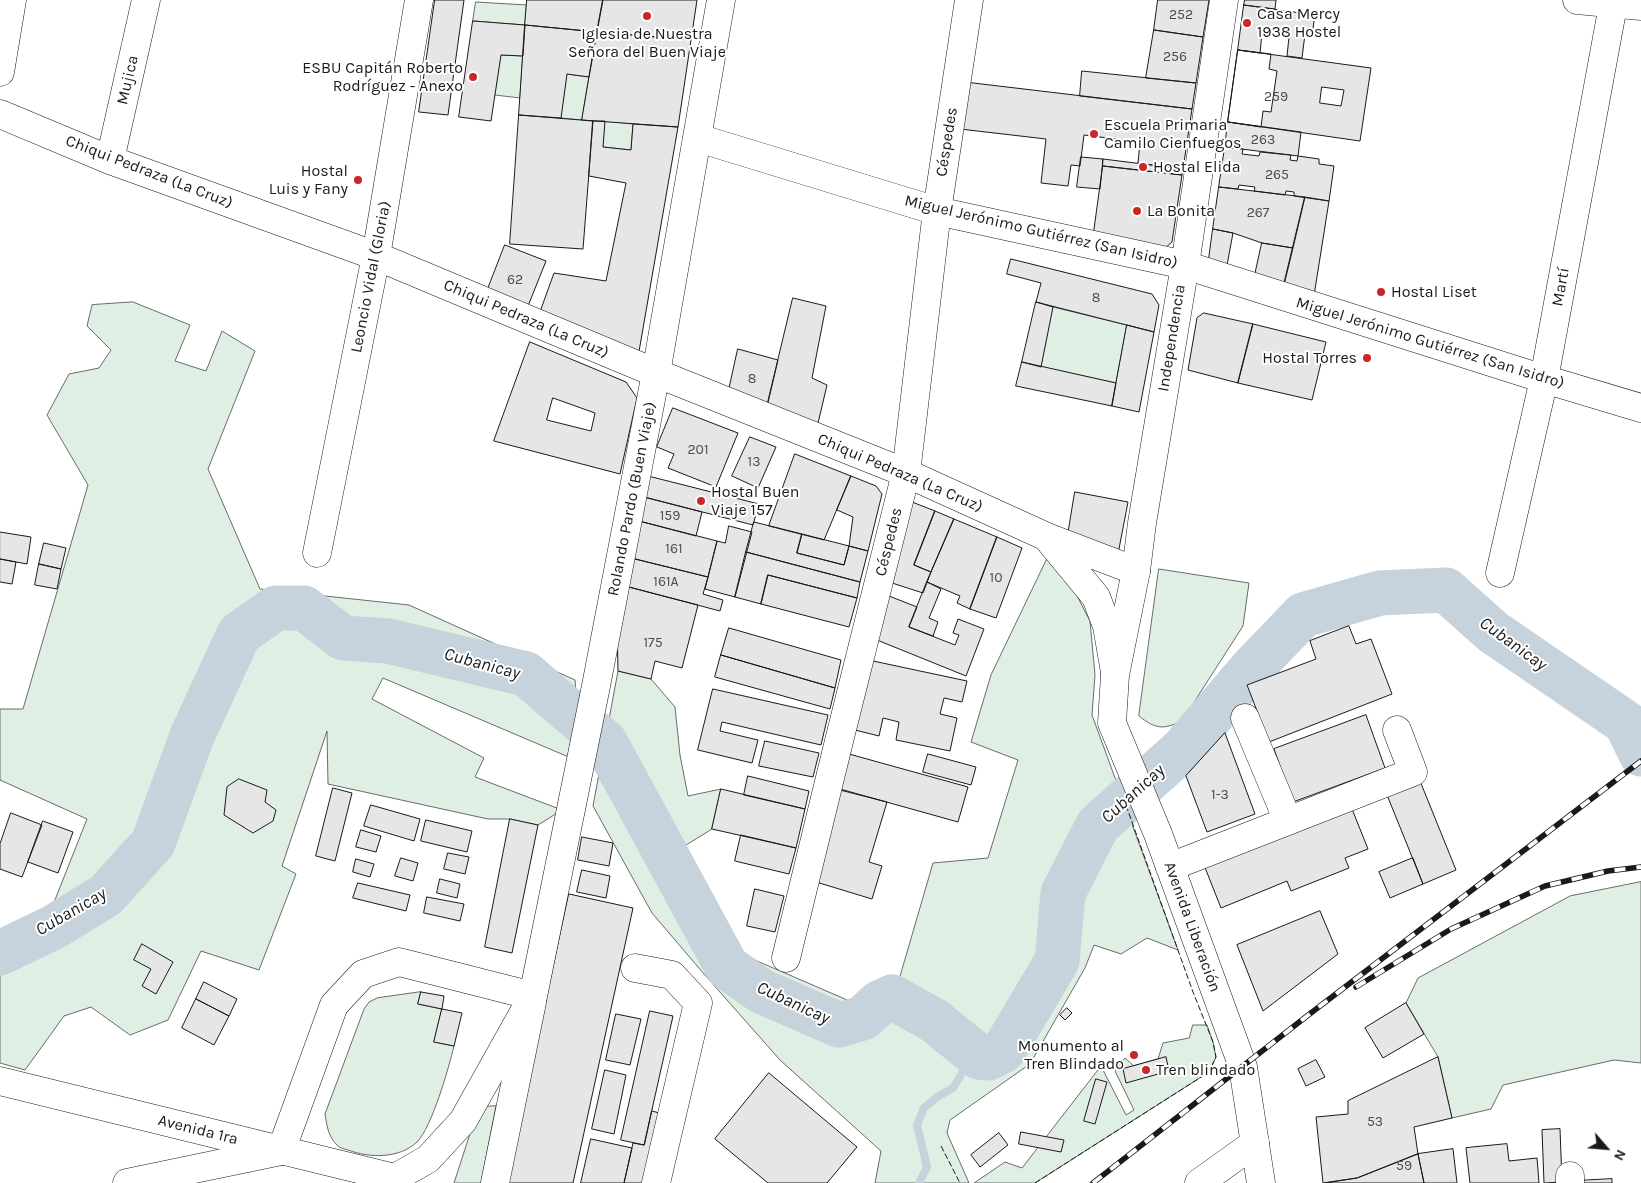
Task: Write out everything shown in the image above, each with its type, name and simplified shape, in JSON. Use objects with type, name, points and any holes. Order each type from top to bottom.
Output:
[{"type":"street","points":[[0,72],[12,0]]},
{"type":"street","name":"Mujica","points":[[110,160],[146,0]]},
{"type":"street","name":"Leoncio Vidal (Gloria)","points":[[317,553],[376,256],[419,0]]},
{"type":"street","name":"Rolando Pardo (Buen Viaje)","points":[[400,1180],[428,1159],[463,1121],[533,996],[596,686],[656,373],[721,0]]},
{"type":"street","name":"Céspedes","points":[[786,958],[906,473],[937,211],[969,0]]},
{"type":"street","name":"Independencia","points":[[1115,675],[1136,571],[1224,0]]},
{"type":"street","points":[[1577,0],[1641,6]]},
{"type":"street","name":"Martí","points":[[1500,573],[1544,379],[1613,2]]},
{"type":"street","name":"Chiqui Pedraza (La Cruz)","points":[[0,114],[110,160],[376,256],[656,373],[906,473],[1047,537],[1136,571]]},
{"type":"street","name":"Miguel Jerónimo Gutiérrez (San Isidro)","points":[[698,138],[937,211],[1184,265],[1641,408]]},
{"type":"street","name":"Chiqui Pedraza (La Cruz)","points":[[1047,537],[1096,597],[1107,626],[1115,675]]},
{"type":"street","name":"Avenida Liberación","points":[[1115,675],[1112,723],[1158,834],[1243,1067],[1261,1183]]},
{"type":"street","points":[[1245,718],[1288,821]]},
{"type":"street","points":[[1170,867],[1413,772],[1397,730]]},
{"type":"street","points":[[127,1183],[281,1151],[334,1005],[363,974],[399,962],[533,996],[495,1183]]},
{"type":"street","points":[[635,968],[672,976],[698,1003],[656,1183]]},
{"type":"street","name":"Avenida 1ra","points":[[0,1081],[400,1180]]},
{"type":"street","points":[[1199,1183],[1255,1143]]},
{"type":"green space","points":[[476,2],[527,5],[525,25],[473,21]]},
{"type":"green space","points":[[501,55],[523,56],[520,98],[495,95]]},
{"type":"green space","points":[[567,74],[589,77],[582,120],[561,118]]},
{"type":"green space","points":[[605,121],[633,124],[631,150],[603,147]]},
{"type":"green space","points":[[133,302],[190,325],[175,361],[206,371],[222,331],[255,351],[208,469],[260,589],[409,605],[575,680],[578,719],[571,758],[383,678],[372,699],[484,758],[475,777],[562,810],[538,825],[510,819],[488,819],[328,784],[327,731],[282,866],[296,874],[259,970],[201,951],[168,1020],[130,1035],[91,1007],[64,1016],[25,1070],[0,1063],[0,931],[49,915],[87,819],[0,780],[0,709],[23,709],[88,485],[47,415],[69,374],[99,368],[111,350],[87,326],[92,305]]},
{"type":"green space","points":[[1053,307],[1127,325],[1116,383],[1041,367]]},
{"type":"green space","points":[[1048,557],[1074,590],[1090,621],[1095,675],[1092,715],[1178,950],[1147,938],[1121,954],[1094,945],[1085,968],[1030,1064],[950,1120],[947,1133],[969,1183],[875,1183],[881,1151],[780,1060],[652,913],[593,806],[618,671],[651,679],[675,707],[680,755],[688,796],[721,789],[712,829],[678,850],[741,954],[861,1006],[896,990],[933,863],[988,858],[1018,760],[971,742],[991,675]]},
{"type":"green space","points":[[1159,569],[1249,583],[1243,626],[1182,721],[1164,727],[1150,724],[1139,716]]},
{"type":"green space","points":[[1641,882],[1641,1063],[1614,1060],[1503,1085],[1491,1109],[1452,1118],[1438,1057],[1406,1003],[1418,978],[1570,896]]},
{"type":"green space","points":[[421,992],[418,1004],[442,1009],[434,1042],[454,1046],[439,1096],[423,1134],[410,1148],[393,1154],[365,1155],[340,1147],[330,1135],[325,1114],[364,1009],[369,1002],[377,998]]},
{"type":"green space","points":[[1193,1025],[1207,1025],[1213,1042],[1216,1057],[1209,1072],[1035,1183],[974,1183],[1005,1162],[1022,1168],[1101,1066],[1126,1115],[1134,1110],[1115,1071],[1125,1058],[1134,1066],[1158,1059],[1163,1043],[1189,1038]]},
{"type":"green space","points":[[496,1106],[481,1183],[454,1183],[477,1112],[482,1107]]},
{"type":"building","points":[[435,0],[464,0],[448,115],[419,112]]},
{"type":"building","points":[[527,0],[603,0],[597,32],[525,25]]},
{"type":"building","name":"Iglesia de Nuestra Señora del Buen Viaje","points":[[603,0],[697,0],[691,40],[597,32]]},
{"type":"building","points":[[1158,0],[1209,0],[1203,37],[1154,30]]},
{"type":"building","points":[[1245,0],[1276,0],[1275,9],[1244,5]]},
{"type":"building","points":[[1244,5],[1315,15],[1312,35],[1305,34],[1302,58],[1287,56],[1289,37],[1262,33],[1260,53],[1238,50]]},
{"type":"building","points":[[473,21],[525,25],[523,56],[501,55],[491,121],[459,117]]},
{"type":"building","points":[[525,25],[597,32],[589,77],[567,74],[561,118],[519,115]]},
{"type":"building","points":[[1154,30],[1203,37],[1196,83],[1146,78]]},
{"type":"building","points":[[597,32],[691,40],[678,127],[582,120]]},
{"type":"building","points":[[1238,50],[1371,68],[1360,141],[1228,122]],"holes":[[[1322,87],[1344,90],[1341,106],[1320,103]]]},
{"type":"building","points":[[1238,50],[1271,54],[1269,69],[1277,71],[1271,112],[1263,111],[1261,127],[1228,122]]},
{"type":"building","points":[[1082,71],[1196,83],[1192,109],[1080,96]]},
{"type":"building","name":"Escuela Primaria Camilo Cienfuegos","points":[[965,82],[1192,109],[1183,169],[1138,163],[1140,142],[1084,135],[1080,166],[1071,165],[1068,186],[1041,183],[1046,139],[960,129]]},
{"type":"building","points":[[519,115],[593,121],[583,249],[510,244]]},
{"type":"building","points":[[593,121],[605,121],[603,147],[631,150],[633,124],[678,127],[637,363],[537,320],[554,273],[606,281],[626,183],[589,176]]},
{"type":"building","points":[[1228,122],[1301,132],[1298,156],[1225,147]]},
{"type":"building","points":[[1225,147],[1243,149],[1242,154],[1259,156],[1260,152],[1291,155],[1290,160],[1297,161],[1298,156],[1319,159],[1319,164],[1334,166],[1329,201],[1294,196],[1294,192],[1286,191],[1285,195],[1254,191],[1255,187],[1239,185],[1238,189],[1219,187]]},
{"type":"building","points":[[1081,157],[1103,159],[1100,189],[1077,187]]},
{"type":"building","name":"Hostal Elida","points":[[1103,159],[1183,169],[1182,175],[1103,166]]},
{"type":"building","name":"La Bonita","points":[[1103,166],[1182,175],[1172,242],[1165,248],[1094,232]]},
{"type":"building","points":[[1219,187],[1305,197],[1293,248],[1262,243],[1233,233],[1213,229]]},
{"type":"building","points":[[1305,197],[1329,201],[1313,302],[1282,293]]},
{"type":"building","points":[[1213,229],[1233,233],[1225,276],[1208,266]]},
{"type":"building","points":[[1262,243],[1293,248],[1282,293],[1253,284]]},
{"type":"building","points":[[505,245],[546,261],[524,316],[484,299]]},
{"type":"building","points":[[1011,259],[1152,294],[1159,305],[1154,332],[1036,302],[1041,283],[1007,274]]},
{"type":"building","points":[[793,298],[826,306],[812,378],[827,385],[815,436],[765,415]]},
{"type":"building","points":[[1036,302],[1053,307],[1041,367],[1022,362]]},
{"type":"building","points":[[1204,313],[1253,324],[1238,383],[1188,370],[1197,318]]},
{"type":"building","points":[[1253,324],[1326,342],[1312,400],[1238,383]]},
{"type":"building","points":[[1127,325],[1154,332],[1139,412],[1112,406]]},
{"type":"building","points":[[530,342],[626,382],[637,398],[620,474],[494,441]],"holes":[[[553,398],[595,413],[591,431],[547,420]]]},
{"type":"building","points":[[738,349],[778,360],[765,415],[727,399]]},
{"type":"building","points":[[1022,362],[1116,383],[1112,406],[1016,386]]},
{"type":"building","points":[[673,408],[738,433],[716,487],[668,468],[674,454],[657,447]]},
{"type":"building","points":[[750,437],[776,447],[758,488],[732,476]]},
{"type":"building","points":[[795,454],[851,476],[824,540],[769,526]]},
{"type":"building","name":"Hostal Buen Viaje 157","points":[[648,476],[759,504],[753,525],[644,497]]},
{"type":"building","points":[[851,476],[876,486],[882,494],[868,551],[849,546],[853,517],[837,510]]},
{"type":"building","points":[[1075,492],[1128,502],[1118,554],[1067,541]]},
{"type":"building","points":[[644,497],[702,512],[696,536],[639,521]]},
{"type":"building","points":[[912,502],[935,511],[914,565],[931,572],[923,593],[892,583]]},
{"type":"building","points":[[935,511],[954,519],[931,572],[914,565]]},
{"type":"building","points":[[954,519],[997,537],[970,609],[957,603],[960,596],[927,582]]},
{"type":"building","points":[[639,521],[717,541],[708,577],[631,558]]},
{"type":"building","points":[[754,522],[802,534],[797,553],[844,565],[849,546],[868,551],[860,582],[746,552]]},
{"type":"building","points":[[729,526],[752,532],[735,597],[705,589],[717,541],[725,543]]},
{"type":"building","points":[[0,532],[31,537],[27,564],[0,559]]},
{"type":"building","points":[[802,534],[849,546],[844,565],[797,553]]},
{"type":"building","points":[[997,537],[1022,548],[996,618],[970,609]]},
{"type":"building","points":[[44,543],[66,548],[61,569],[39,564]]},
{"type":"building","points":[[746,552],[860,582],[857,598],[768,575],[761,604],[735,597]]},
{"type":"building","points":[[631,558],[708,577],[703,594],[723,600],[720,611],[625,586]]},
{"type":"building","points":[[0,559],[16,562],[12,584],[0,582]]},
{"type":"building","points":[[39,564],[61,569],[57,589],[35,585]]},
{"type":"building","points":[[768,575],[857,598],[849,627],[761,604]]},
{"type":"building","points":[[927,582],[941,589],[929,618],[938,622],[933,636],[909,627]]},
{"type":"building","points":[[625,586],[698,605],[682,668],[655,661],[651,679],[618,671],[617,624]]},
{"type":"building","points":[[889,596],[917,607],[909,627],[955,645],[959,635],[953,633],[958,619],[984,629],[966,676],[877,640]]},
{"type":"building","points":[[1349,626],[1356,644],[1371,639],[1392,694],[1269,742],[1247,685],[1316,659],[1310,641]]},
{"type":"building","points":[[729,628],[841,660],[835,688],[721,655]]},
{"type":"building","points":[[721,655],[835,688],[830,709],[715,677]]},
{"type":"building","points":[[873,661],[967,681],[962,702],[944,698],[940,714],[957,718],[950,751],[896,740],[899,722],[883,718],[879,736],[855,730]]},
{"type":"building","points":[[713,689],[828,715],[821,745],[722,722],[720,731],[758,740],[752,763],[698,750]]},
{"type":"building","points":[[1366,715],[1385,768],[1293,802],[1274,749]]},
{"type":"building","points":[[1225,733],[1255,814],[1207,832],[1186,776]]},
{"type":"building","points":[[765,741],[819,753],[813,777],[759,766]]},
{"type":"building","points":[[849,754],[968,787],[958,822],[840,789]]},
{"type":"building","points":[[928,754],[976,767],[971,785],[923,772]]},
{"type":"building","points":[[748,776],[809,791],[805,809],[744,795]]},
{"type":"building","points":[[1418,776],[1456,870],[1423,884],[1385,790]]},
{"type":"building","points":[[239,779],[267,790],[265,802],[276,810],[273,821],[253,833],[224,815],[227,787]]},
{"type":"building","points":[[333,788],[352,793],[335,861],[316,856]]},
{"type":"building","points":[[721,789],[805,809],[796,848],[712,829]]},
{"type":"building","points":[[840,790],[887,802],[869,862],[882,866],[872,899],[816,882]]},
{"type":"building","points":[[1350,804],[1368,849],[1345,858],[1349,868],[1291,891],[1287,881],[1221,908],[1204,865]]},
{"type":"building","points":[[371,805],[420,819],[414,841],[364,826]]},
{"type":"building","points":[[11,813],[42,825],[22,877],[0,869],[0,844]]},
{"type":"building","points":[[510,819],[538,825],[512,953],[485,947]]},
{"type":"building","points":[[426,820],[472,831],[467,852],[421,841]]},
{"type":"building","points":[[43,821],[73,832],[58,873],[28,862]]},
{"type":"building","points":[[361,830],[381,836],[376,852],[356,847]]},
{"type":"building","points":[[741,835],[796,848],[789,874],[735,861]]},
{"type":"building","points":[[582,837],[613,843],[609,866],[578,860]]},
{"type":"building","points":[[448,853],[469,857],[465,874],[444,869]]},
{"type":"building","points":[[401,858],[418,863],[413,881],[395,876]]},
{"type":"building","points":[[1413,858],[1423,884],[1390,898],[1379,872]]},
{"type":"building","points":[[356,859],[374,864],[370,877],[353,872]]},
{"type":"building","points":[[582,870],[610,876],[606,898],[577,892]]},
{"type":"building","points":[[440,879],[460,884],[457,898],[437,893]]},
{"type":"building","points":[[358,883],[410,895],[406,911],[353,898]]},
{"type":"building","points":[[755,889],[784,896],[775,932],[747,926]]},
{"type":"building","points":[[569,894],[633,908],[573,1183],[507,1183]]},
{"type":"building","points":[[427,897],[464,904],[460,921],[424,913]]},
{"type":"building","points":[[1320,911],[1338,954],[1263,1011],[1237,945]]},
{"type":"building","points":[[142,944],[173,962],[156,994],[142,986],[151,969],[134,960]]},
{"type":"building","points":[[204,982],[237,999],[229,1016],[196,999]]},
{"type":"building","points":[[421,992],[444,996],[442,1009],[418,1004]]},
{"type":"building","points":[[196,999],[229,1016],[214,1045],[182,1028]]},
{"type":"building","points":[[1406,1003],[1424,1034],[1383,1058],[1365,1028]]},
{"type":"building","points":[[1067,1008],[1072,1013],[1065,1020],[1060,1015]]},
{"type":"building","points":[[442,1009],[462,1013],[454,1046],[434,1042]]},
{"type":"building","points":[[650,1011],[673,1016],[644,1145],[621,1140]]},
{"type":"building","points":[[616,1014],[641,1019],[630,1065],[606,1060]]},
{"type":"building","name":"Tren blindado","points":[[1166,1057],[1169,1071],[1126,1083],[1123,1069]]},
{"type":"building","points":[[1438,1057],[1452,1118],[1414,1127],[1418,1154],[1357,1178],[1323,1183],[1316,1117],[1348,1114],[1348,1101]]},
{"type":"building","points":[[1316,1060],[1325,1077],[1306,1086],[1298,1069]]},
{"type":"building","points":[[605,1070],[626,1075],[614,1134],[592,1129]]},
{"type":"building","points":[[769,1073],[857,1147],[827,1183],[768,1183],[715,1139]]},
{"type":"building","points":[[1096,1079],[1107,1082],[1095,1124],[1084,1121]]},
{"type":"building","points":[[652,1111],[663,1114],[647,1183],[624,1183],[633,1143],[644,1145]]},
{"type":"building","points":[[1560,1129],[1562,1182],[1544,1183],[1542,1130]]},
{"type":"building","points":[[1021,1132],[1064,1140],[1061,1152],[1019,1144]]},
{"type":"building","points":[[999,1133],[1008,1145],[980,1167],[971,1155]]},
{"type":"building","points":[[591,1139],[632,1148],[624,1183],[581,1183]]},
{"type":"building","points":[[1507,1144],[1509,1161],[1537,1158],[1539,1183],[1470,1183],[1466,1148]]},
{"type":"building","points":[[1453,1149],[1457,1183],[1424,1183],[1418,1154]]},
{"type":"building","points":[[1418,1154],[1424,1183],[1324,1183],[1357,1178]]},
{"type":"building","points":[[1612,1179],[1612,1183],[1575,1183],[1575,1181]]},
{"type":"waterway","name":"Cubanicay","points":[[0,953],[54,927],[106,895],[153,843],[192,736],[239,634],[276,608],[304,608],[343,638],[388,641],[526,674],[605,742],[727,967],[761,991],[839,1025],[863,1018],[879,1003],[892,997],[935,1021],[979,1057],[989,1058],[1004,1050],[1057,961],[1063,893],[1098,825],[1183,749],[1254,666],[1303,615],[1380,593],[1446,590],[1493,632],[1626,723],[1641,754]]},
{"type":"waterway","points":[[919,1183],[927,1167],[917,1125],[924,1108],[937,1097],[953,1088],[964,1070]]},
{"type":"railway","points":[[1093,1183],[1307,1016],[1641,761]]},
{"type":"railway","points":[[1356,987],[1451,929],[1545,886],[1608,871],[1641,867]]},
{"type":"fence","points":[[1035,1183],[1209,1072],[1216,1057],[1213,1042],[1193,992],[1127,808]]},
{"type":"fence","points":[[941,1146],[960,1183]]},
{"type":"place","name":"Iglesia de Nuestra Señora del Buen Viaje","points":[[647,16]]},
{"type":"place","name":"Casa Mercy 1938 Hostel","points":[[1247,23]]},
{"type":"place","name":"ESBU Capitán Roberto Rodríguez - Anexo","points":[[473,77]]},
{"type":"place","name":"Escuela Primaria Camilo Cienfuegos","points":[[1094,134]]},
{"type":"place","name":"Hostal Elida","points":[[1143,167]]},
{"type":"place","name":"Hostal Luis y Fany","points":[[358,180]]},
{"type":"place","name":"La Bonita","points":[[1137,211]]},
{"type":"place","name":"Hostal Liset","points":[[1381,292]]},
{"type":"place","name":"Hostal Torres","points":[[1367,358]]},
{"type":"place","name":"Hostal Buen Viaje 157","points":[[701,501]]},
{"type":"place","name":"Monumento al Tren Blindado","points":[[1134,1055]]},
{"type":"place","name":"Tren blindado","points":[[1146,1070]]}]
